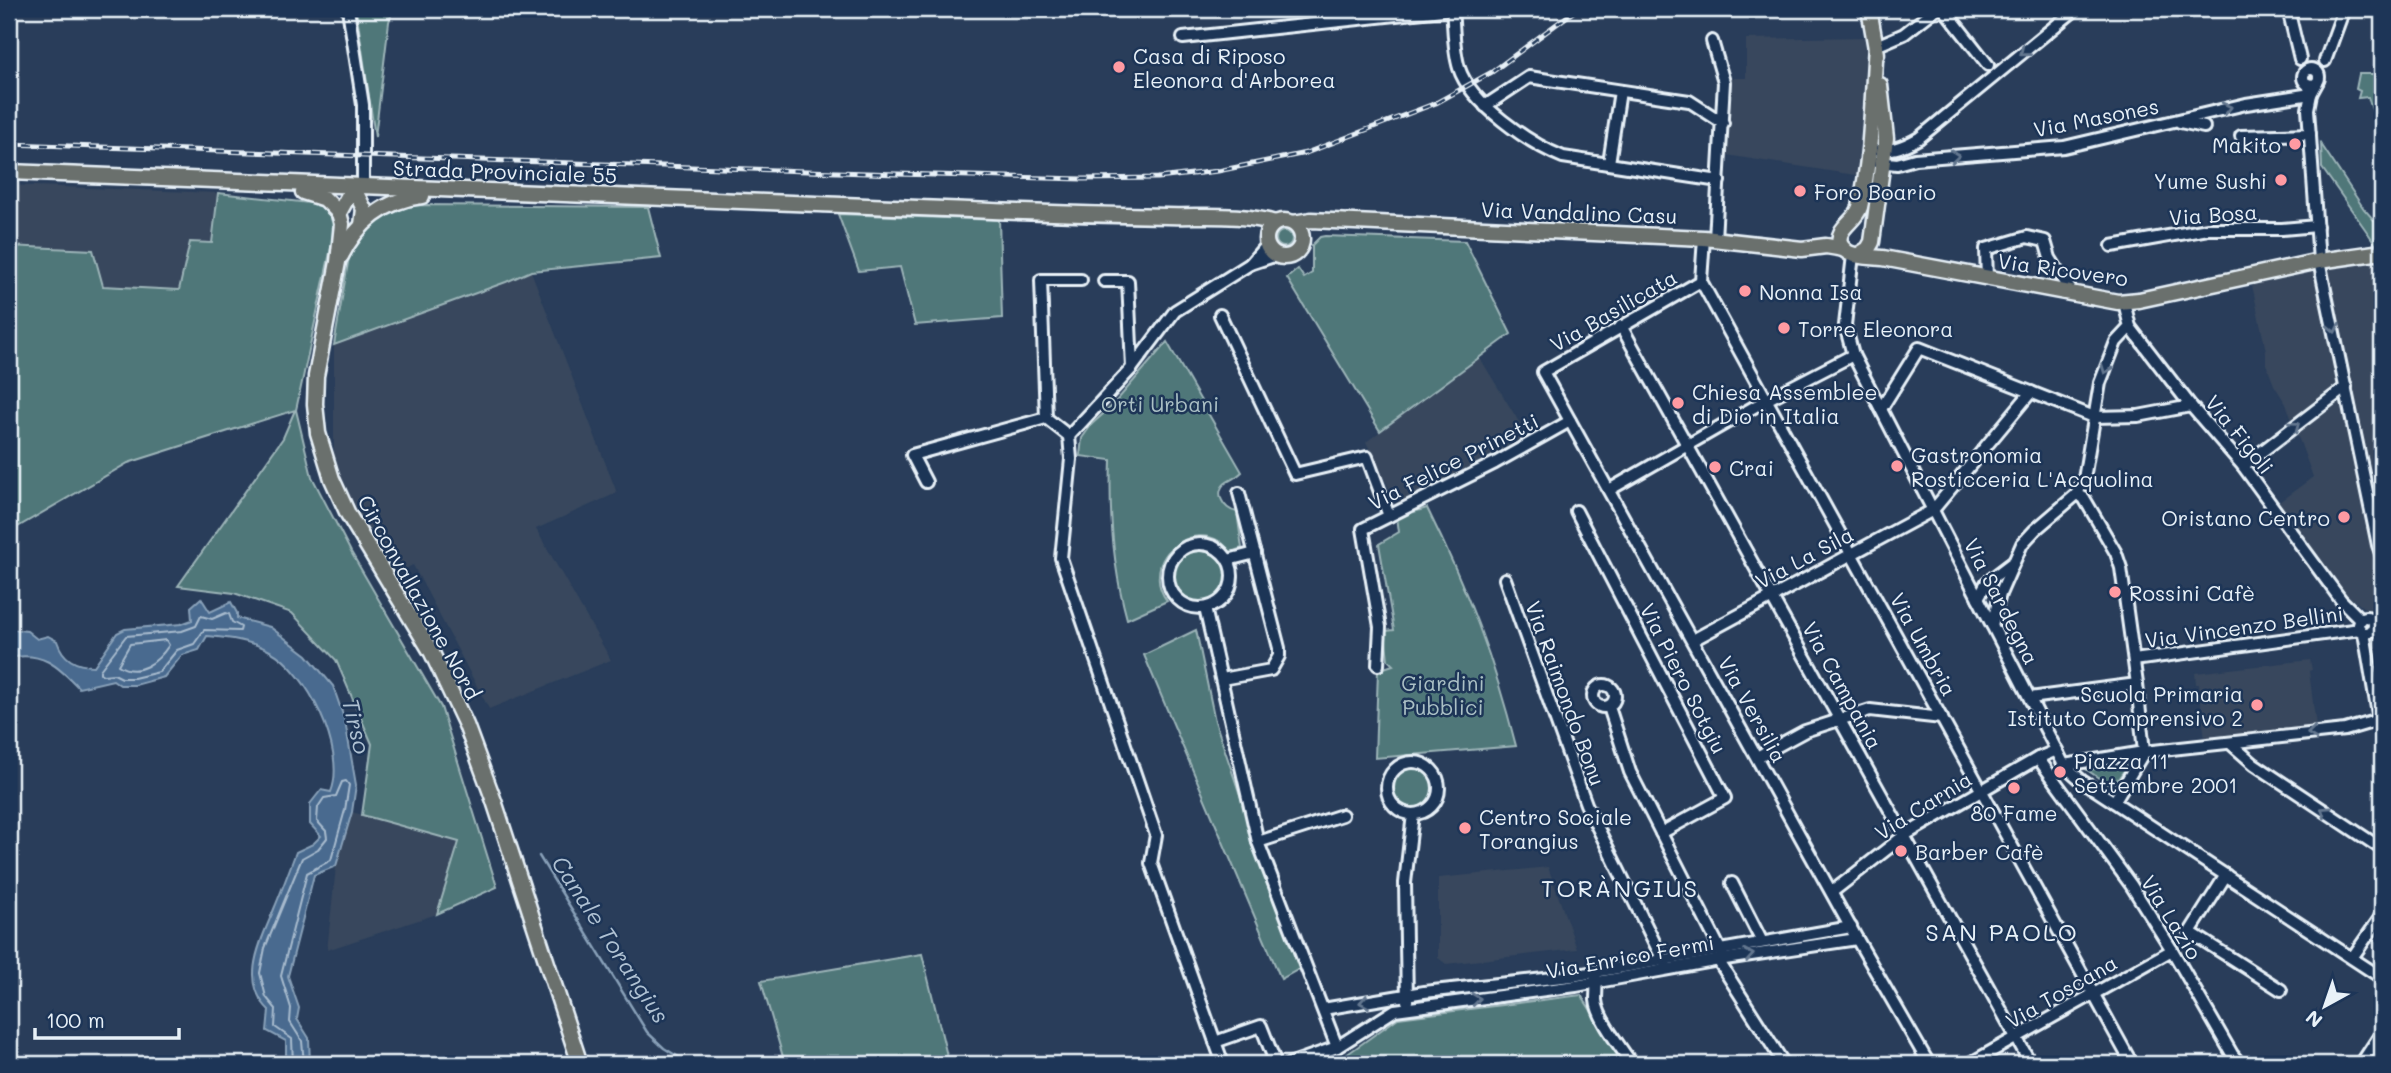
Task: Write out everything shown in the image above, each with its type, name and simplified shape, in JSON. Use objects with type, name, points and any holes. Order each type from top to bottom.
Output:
[{"type":"main road","points":[[1869,9],[1876,46],[1878,158],[1872,242],[1853,249],[1844,227],[1851,223],[1860,208],[1878,158]]},
{"type":"main road","name":"Strada Provinciale 55","points":[[9,172],[274,185],[1247,219],[1270,234]]},
{"type":"main road","points":[[274,185],[317,195],[333,205],[339,213]]},
{"type":"main road","name":"Circonvallazione Nord","points":[[358,188],[339,213],[342,224],[338,262],[316,376],[318,433],[348,514],[432,653],[466,725],[487,780],[580,1064]]},
{"type":"main road","points":[[358,188],[364,209],[362,225]]},
{"type":"main road","name":"Circonvallazione Nord","points":[[338,262],[362,225],[384,206],[409,198],[468,190]]},
{"type":"main road","name":"Via Vandalino Casu","points":[[1293,223],[1311,220],[1709,238],[1802,249],[1826,246],[1853,249]]},
{"type":"main road","points":[[1302,241],[1301,232],[1293,223],[1287,221],[1270,234],[1278,255],[1285,257],[1295,253],[1311,230],[1330,222]]},
{"type":"main road","points":[[1851,223],[1864,224],[1872,234]]},
{"type":"main road","name":"Via Ricovero","points":[[1853,249],[1883,258],[1987,279],[2124,302],[2319,261],[2378,255]]},
{"type":"street","points":[[348,9],[363,105],[358,188]]},
{"type":"street","points":[[1183,38],[1452,9],[1459,69],[1467,86],[1482,103],[1545,150],[1563,157],[1719,181]]},
{"type":"street","points":[[1876,46],[1904,34],[1936,9]]},
{"type":"street","points":[[1944,9],[1988,65]]},
{"type":"street","points":[[1878,158],[1919,138],[2076,9]]},
{"type":"street","points":[[2288,9],[2300,59],[2312,79]]},
{"type":"street","points":[[2344,9],[2325,61],[2312,79],[2308,109],[2319,261],[2382,556]]},
{"type":"street","points":[[1702,281],[1719,181],[1723,123],[1724,82],[1712,41]]},
{"type":"street","points":[[1482,103],[1529,76],[1689,101],[1723,123]]},
{"type":"street","name":"Via Masones","points":[[1878,158],[1897,164],[1915,159],[2064,147],[2246,104],[2312,79]]},
{"type":"street","points":[[1609,163],[1620,91]]},
{"type":"street","points":[[2175,121],[2204,127]]},
{"type":"street","points":[[2241,136],[2310,134]]},
{"type":"street","points":[[1915,159],[1910,152],[1919,138]]},
{"type":"street","name":"Via Bosa","points":[[2112,246],[2208,229],[2317,226]]},
{"type":"street","points":[[1250,264],[1270,234]]},
{"type":"street","points":[[1987,279],[1986,249],[2028,237],[2045,241],[2050,258],[2073,294]]},
{"type":"street","name":"Via Sardegna","points":[[1853,249],[1845,325],[1853,355],[2064,765],[2082,781],[2382,978]]},
{"type":"street","points":[[1069,436],[1132,368],[1175,311],[1250,264],[1278,255]]},
{"type":"street","points":[[1080,280],[1041,280],[1046,418],[1069,436],[1072,459],[1061,558],[1156,835],[1151,863],[1223,1064]]},
{"type":"street","points":[[1104,281],[1128,281],[1132,368]]},
{"type":"street","name":"Via Basilicata","points":[[1543,372],[1702,281]]},
{"type":"street","name":"Via Umbria","points":[[1702,281],[2132,1064]]},
{"type":"street","name":"Via Figoli","points":[[2124,302],[2130,327],[2243,466],[2362,627]]},
{"type":"street","points":[[1220,315],[1295,474],[1367,457],[1389,516]]},
{"type":"street","name":"Via Campania","points":[[1620,326],[2031,1064]]},
{"type":"street","points":[[1992,625],[1996,604],[2022,544],[2077,494],[2084,479],[2100,383],[2116,342],[2130,327]]},
{"type":"street","points":[[1881,408],[1919,348],[2094,417],[2138,416],[2191,405]]},
{"type":"street","points":[[1609,489],[1768,398],[1853,355]]},
{"type":"street","name":"Via Versilia","points":[[1543,372],[1929,1064]]},
{"type":"street","points":[[2243,466],[2346,387]]},
{"type":"street","points":[[1933,510],[2031,392]]},
{"type":"street","points":[[926,482],[912,455],[1046,418]]},
{"type":"street","name":"Via Felice Prinetti","points":[[1378,664],[1380,627],[1363,529],[1570,421]]},
{"type":"street","points":[[1222,680],[1271,670],[1279,656],[1278,640],[1239,493]]},
{"type":"street","points":[[2077,494],[2084,498],[2116,553],[2121,568],[2137,684],[2144,752],[2114,802]]},
{"type":"street","name":"Via La Sila","points":[[1693,640],[1933,510]]},
{"type":"street","name":"Via Piero Sotgiu","points":[[1576,511],[1725,798],[1661,833]]},
{"type":"street","points":[[1198,544],[1221,552],[1228,560],[1233,574],[1231,587],[1225,597],[1205,608],[1191,607],[1180,601],[1172,592],[1168,579],[1176,555],[1198,544]]},
{"type":"street","points":[[1228,560],[1255,553]]},
{"type":"street","points":[[2004,583],[1985,598],[1978,598],[1983,587],[1994,575],[2012,563]]},
{"type":"street","points":[[1962,566],[1972,574],[1983,577],[1994,575]]},
{"type":"street","name":"Via Raimondo Bonu","points":[[1506,579],[1586,804],[1666,964]]},
{"type":"street","points":[[1205,608],[1258,842],[1337,1047]]},
{"type":"street","points":[[2064,765],[2144,752],[2345,730],[2381,721],[2362,627],[2368,618],[2378,621]]},
{"type":"street","name":"Via Vincenzo Bellini","points":[[2134,660],[2362,627]]},
{"type":"street","points":[[2030,698],[2137,684]]},
{"type":"street","points":[[1609,707],[1630,772],[1721,956],[1784,1064]]},
{"type":"street","points":[[1757,757],[1805,731],[1870,710],[1942,718]]},
{"type":"street","points":[[2230,743],[2254,764],[2382,849]]},
{"type":"street","points":[[2057,751],[2038,758],[2065,796],[2082,781]]},
{"type":"street","name":"Via Carnia","points":[[1832,892],[1905,835],[2038,758]]},
{"type":"street","points":[[1414,761],[1430,768],[1436,774],[1439,792],[1430,808],[1413,814],[1405,813],[1392,803],[1387,787],[1392,771],[1406,762],[1414,761]]},
{"type":"street","name":"Via Lazio","points":[[2065,796],[2131,886],[2172,950],[2232,1055],[2240,1064]]},
{"type":"street","points":[[1289,1064],[1337,1047],[1407,1001],[1405,883],[1413,814]]},
{"type":"street","points":[[1258,842],[1342,815]]},
{"type":"street","points":[[2226,875],[2190,932],[2281,990]]},
{"type":"street","points":[[1732,884],[1762,942]]},
{"type":"street","points":[[2352,958],[2382,915]]},
{"type":"street","name":"Via Enrico Fermi","points":[[1721,956],[1762,942],[1851,927]]},
{"type":"street","name":"Via Enrico Fermi","points":[[1323,1009],[1595,977],[1721,956],[1857,939]]},
{"type":"street","name":"Via Toscana","points":[[1969,1064],[2172,950]]},
{"type":"street","points":[[1595,977],[1596,1001],[1600,1011],[1632,1064]]},
{"type":"street","points":[[1215,1042],[1261,1026],[1276,1064]]},
{"type":"street","points":[[2361,1064],[2382,1032]]},
{"type":"shaded area","points":[[1866,37],[1868,69],[1861,176],[1726,155],[1727,78],[1746,78],[1746,39]]},
{"type":"shaded area","points":[[9,185],[218,193],[212,243],[190,243],[180,290],[103,286],[93,250],[9,246]]},
{"type":"shaded area","points":[[2382,251],[2382,621],[2349,597],[2305,556],[2275,505],[2313,477],[2286,404],[2274,385],[2266,364],[2266,351],[2249,271]]},
{"type":"shaded area","points":[[531,271],[617,493],[536,529],[611,660],[489,709],[413,565],[401,571],[361,518],[334,465],[334,345]]},
{"type":"shaded area","points":[[1480,358],[1527,435],[1398,506],[1366,442]]},
{"type":"shaded area","name":"Scuola Primaria Istituto Comprensivo 2","points":[[2310,660],[2316,726],[2205,741],[2199,684],[2196,684],[2195,673]]},
{"type":"shaded area","points":[[352,812],[459,842],[437,914],[327,950],[336,866]]},
{"type":"shaded area","points":[[1548,867],[1577,949],[1446,964],[1438,958],[1438,878]]},
{"type":"green space","points":[[356,9],[393,9],[389,22],[375,137]]},
{"type":"green space","points":[[2359,74],[2382,74],[2382,135],[2368,97],[2358,98],[2360,91],[2356,89]]},
{"type":"green space","points":[[2321,144],[2364,209],[2382,229],[2382,245],[2377,246],[2322,168]]},
{"type":"green space","points":[[218,193],[319,204],[332,221],[332,243],[296,410],[312,477],[351,552],[441,707],[497,887],[437,914],[459,842],[362,815],[372,744],[336,660],[292,613],[234,593],[178,586],[283,438],[295,410],[128,463],[9,532],[9,246],[93,250],[103,286],[179,290],[190,242],[212,243]]},
{"type":"green space","points":[[417,205],[648,207],[661,258],[531,271],[334,345],[350,251],[369,229],[391,210]]},
{"type":"green space","points":[[838,214],[999,220],[1002,318],[915,325],[900,267],[859,271]]},
{"type":"green space","points":[[1284,231],[1290,233],[1290,245],[1284,247],[1278,245],[1276,239],[1278,233]]},
{"type":"green space","points":[[1325,236],[1465,241],[1511,334],[1380,431],[1287,278],[1298,269],[1304,278],[1312,273],[1312,245]]},
{"type":"green space","name":"Orti Urbani","points":[[1167,342],[1242,472],[1223,486],[1220,495],[1228,508],[1237,512],[1242,548],[1231,552],[1220,542],[1199,536],[1180,542],[1171,548],[1161,565],[1159,582],[1167,601],[1127,619],[1113,540],[1111,460],[1080,456],[1082,438]]},
{"type":"green space","name":"Giardini Pubblici","points":[[1427,508],[1478,625],[1516,746],[1375,758],[1378,670],[1393,665],[1388,660],[1385,631],[1394,630],[1379,544],[1399,532],[1397,517]]},
{"type":"green space","points":[[1200,551],[1210,553],[1218,559],[1224,567],[1224,587],[1218,595],[1210,601],[1200,603],[1190,601],[1182,595],[1176,587],[1174,577],[1176,567],[1182,559],[1190,553]]},
{"type":"green space","points":[[1196,630],[1215,721],[1299,969],[1281,979],[1144,655]]},
{"type":"green space","points":[[2125,765],[2126,768],[2112,787],[2087,770]]},
{"type":"green space","points":[[1413,768],[1421,769],[1427,774],[1432,780],[1432,796],[1427,802],[1421,807],[1413,808],[1405,807],[1399,802],[1394,796],[1393,788],[1394,780],[1399,774],[1405,769]]},
{"type":"green space","points":[[922,954],[949,1064],[785,1064],[761,981]]},
{"type":"green space","points":[[1581,995],[1625,1064],[1338,1064],[1339,1060],[1398,1018]]},
{"type":"water","points":[[201,598],[210,612],[231,602],[237,618],[270,627],[307,655],[333,686],[345,721],[356,785],[352,812],[336,866],[314,875],[288,976],[299,1008],[297,1019],[309,1038],[310,1064],[286,1064],[286,1041],[267,1031],[269,1010],[260,999],[254,974],[259,947],[296,852],[313,844],[321,836],[310,824],[310,804],[321,790],[331,792],[334,775],[328,734],[310,693],[297,675],[284,661],[262,647],[239,640],[207,636],[199,650],[182,655],[164,677],[135,685],[120,685],[113,680],[79,688],[56,667],[40,658],[9,658],[9,629],[27,631],[37,639],[48,636],[57,641],[66,657],[81,665],[94,666],[117,633],[125,629],[181,624],[192,620],[191,607]]},
{"type":"waterway","name":"Canale Torangius","points":[[539,856],[647,1032],[664,1048],[690,1064]]},
{"type":"railway","points":[[9,144],[897,174],[1082,179],[1158,178],[1218,171],[1306,153],[1436,103],[1492,72],[1577,9]]},
{"type":"place","name":"Casa di Riposo Eleonora d'Arborea","points":[[1119,67]]},
{"type":"place","name":"Makito","points":[[2295,144]]},
{"type":"place","name":"Yume Sushi","points":[[2281,180]]},
{"type":"place","name":"Foro Boario","points":[[1800,191]]},
{"type":"place","name":"Nonna Isa","points":[[1745,291]]},
{"type":"place","name":"Torre Eleonora","points":[[1784,328]]},
{"type":"place","name":"Chiesa Assemblee di Dio in Italia","points":[[1678,403]]},
{"type":"place","name":"Gastronomia Rosticceria L'Acquolina","points":[[1897,466]]},
{"type":"place","name":"Crai","points":[[1715,467]]},
{"type":"place","name":"Oristano Centro","points":[[2344,517]]},
{"type":"place","name":"Rossini Cafè","points":[[2115,592]]},
{"type":"place","name":"Scuola Primaria Istituto Comprensivo 2","points":[[2257,705]]},
{"type":"place","name":"Piazza 11 Settembre 2001","points":[[2060,772]]},
{"type":"place","name":"80 Fame","points":[[2014,788]]},
{"type":"place","name":"Centro Sociale Torangius","points":[[1465,828]]},
{"type":"place","name":"Barber Cafè","points":[[1901,851]]},
{"type":"district","name":"TORÀNGIUS","points":[[1620,887]]},
{"type":"district","name":"SAN PAOLO","points":[[2002,931]]},
{"type":"water label","name":"Tirso","points":[[357,726]]}]
